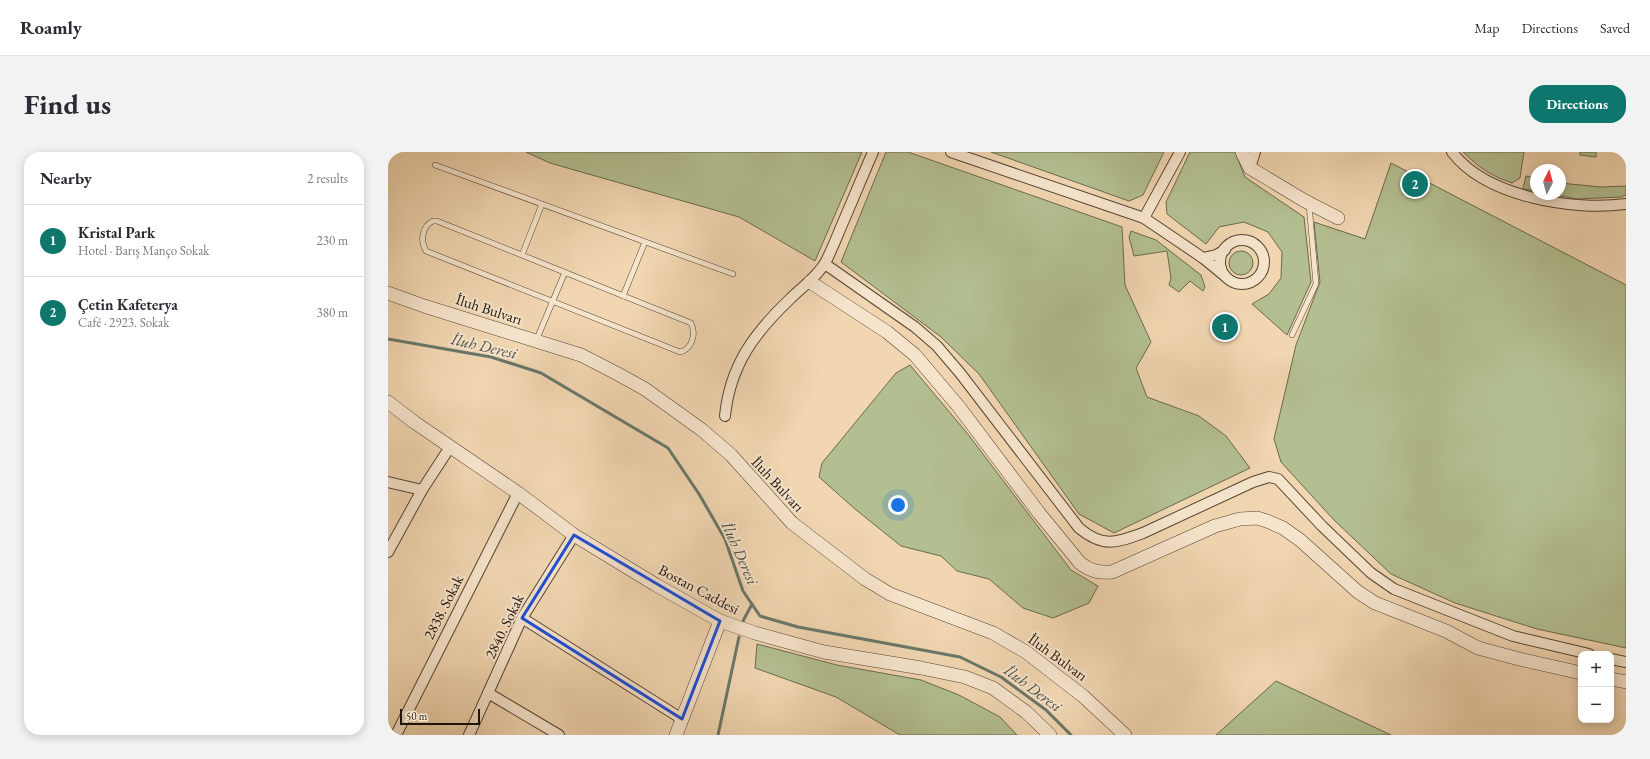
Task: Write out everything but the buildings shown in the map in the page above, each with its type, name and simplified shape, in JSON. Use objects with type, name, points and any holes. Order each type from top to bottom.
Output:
[{"type":"street","points":[[725,416],[726,398],[740,360],[750,343],[772,317],[810,282],[825,264],[873,152]]},
{"type":"street","points":[[951,152],[1144,218],[1203,258],[1232,282],[1247,284],[1260,276],[1263,270],[1264,262],[1260,249],[1249,242],[1236,242],[1216,255],[1203,258]]},
{"type":"street","points":[[1144,218],[1180,152]]},
{"type":"street","points":[[1242,152],[1250,168],[1309,203],[1338,218]]},
{"type":"street","points":[[1250,168],[1255,152]]},
{"type":"street","points":[[1452,152],[1480,177],[1507,190],[1541,200],[1575,205],[1610,206],[1626,204]]},
{"type":"street","points":[[1225,250],[1221,263],[1222,271],[1226,277]]},
{"type":"street","points":[[825,264],[915,327],[937,346],[960,373],[1079,528],[1095,540],[1112,542],[1125,540],[1157,527],[1253,482],[1269,477],[1278,479],[1322,526],[1372,573],[1394,589],[1513,636],[1578,651]]},
{"type":"street","points":[[810,282],[888,332],[916,355],[960,407],[1039,513],[1080,563],[1092,571],[1102,573],[1112,572],[1215,526],[1240,519],[1257,518],[1283,528],[1300,540],[1358,592],[1375,603],[1446,631],[1478,648],[1578,672]]},
{"type":"street","name":"İluh Bulvarı","points":[[388,293],[581,355],[645,389],[702,430],[730,455],[792,523],[865,579],[890,594],[993,633],[1026,652],[1083,696],[1125,735]]},
{"type":"street","name":"Bostan Caddesi","points":[[388,402],[450,447],[518,492],[574,535],[656,585],[720,621],[755,633],[824,652],[965,677],[993,688],[1026,712],[1050,735]]},
{"type":"street","points":[[388,552],[422,490],[450,447]]},
{"type":"street","points":[[388,482],[422,490]]},
{"type":"street","name":"2838. Sokak","points":[[396,735],[518,492]]},
{"type":"street","name":"2840. Sokak","points":[[469,735],[522,618],[574,535]]},
{"type":"street","points":[[522,618],[682,719]]},
{"type":"street","points":[[676,735],[720,621]]},
{"type":"street","points":[[1614,660],[1626,662]]},
{"type":"street","points":[[1614,680],[1626,682]]},
{"type":"street","points":[[488,693],[559,735]]},
{"type":"lane","points":[[435,165],[733,274]]},
{"type":"lane","points":[[1292,335],[1316,284],[1309,203]]},
{"type":"lane","points":[[522,255],[542,204]]},
{"type":"lane","points":[[433,221],[437,221],[565,272],[691,323],[694,336],[688,348],[680,352],[426,250],[422,238],[428,224],[433,221]]},
{"type":"lane","points":[[624,296],[645,242]]},
{"type":"lane","points":[[536,341],[565,272]]},
{"type":"highlighted area","points":[[574,535],[720,621],[682,719],[522,618]]},
{"type":"green space","points":[[526,152],[862,152],[815,261],[739,217],[550,163]]},
{"type":"green space","points":[[886,152],[908,152],[1122,227],[1125,285],[1151,342],[1136,368],[1147,397],[1199,416],[1226,436],[1250,468],[1114,533],[1079,514],[979,374],[941,337],[841,262]]},
{"type":"green space","points":[[991,152],[1164,152],[1143,195],[1129,201]]},
{"type":"green space","points":[[1190,152],[1235,152],[1245,177],[1304,217],[1311,282],[1287,335],[1252,304],[1269,294],[1281,278],[1282,252],[1268,232],[1244,222],[1219,227],[1206,244],[1167,214],[1166,202]]},
{"type":"green space","points":[[1463,152],[1524,152],[1520,178],[1512,183],[1497,177],[1480,167]]},
{"type":"green space","points":[[1580,152],[1596,152],[1596,157],[1580,155]]},
{"type":"green space","points":[[1391,163],[1626,285],[1626,648],[1537,629],[1455,603],[1391,574],[1334,520],[1281,462],[1274,439],[1296,345],[1320,282],[1314,222],[1365,239]]},
{"type":"green space","points":[[1526,176],[1530,177],[1530,190],[1523,189]]},
{"type":"green space","points":[[1566,184],[1601,187],[1626,186],[1626,195],[1621,197],[1577,199],[1566,197]]},
{"type":"green space","points":[[1131,231],[1156,240],[1201,275],[1205,287],[1203,291],[1190,281],[1179,292],[1169,285],[1171,278],[1167,251],[1134,256],[1129,237]]},
{"type":"green space","points":[[1241,251],[1246,252],[1252,258],[1252,268],[1246,274],[1241,275],[1236,274],[1230,268],[1229,263],[1230,258],[1236,252]]},
{"type":"green space","points":[[910,365],[967,433],[1071,570],[1098,586],[1089,603],[1053,618],[1023,608],[989,579],[957,571],[941,556],[901,546],[855,509],[819,477],[822,463],[896,373]]},
{"type":"green space","points":[[757,644],[837,665],[921,680],[959,695],[1000,717],[1017,735],[900,735],[836,697],[755,668]]},
{"type":"green space","points":[[1276,681],[1391,735],[1216,735]]},
{"type":"waterway","name":"İluh Deresi","points":[[388,339],[491,357],[541,373],[668,448],[699,494],[725,539],[743,591],[760,616],[798,627],[960,657],[1001,677],[1046,710],[1071,735]]},
{"type":"waterway","points":[[743,621],[752,604]]},
{"type":"waterway","points":[[718,735],[739,637]]},
{"type":"place","name":"Çetin Kafeterya","points":[[1415,184]]},
{"type":"place","name":"Kristal Park","points":[[1225,327]]}]
